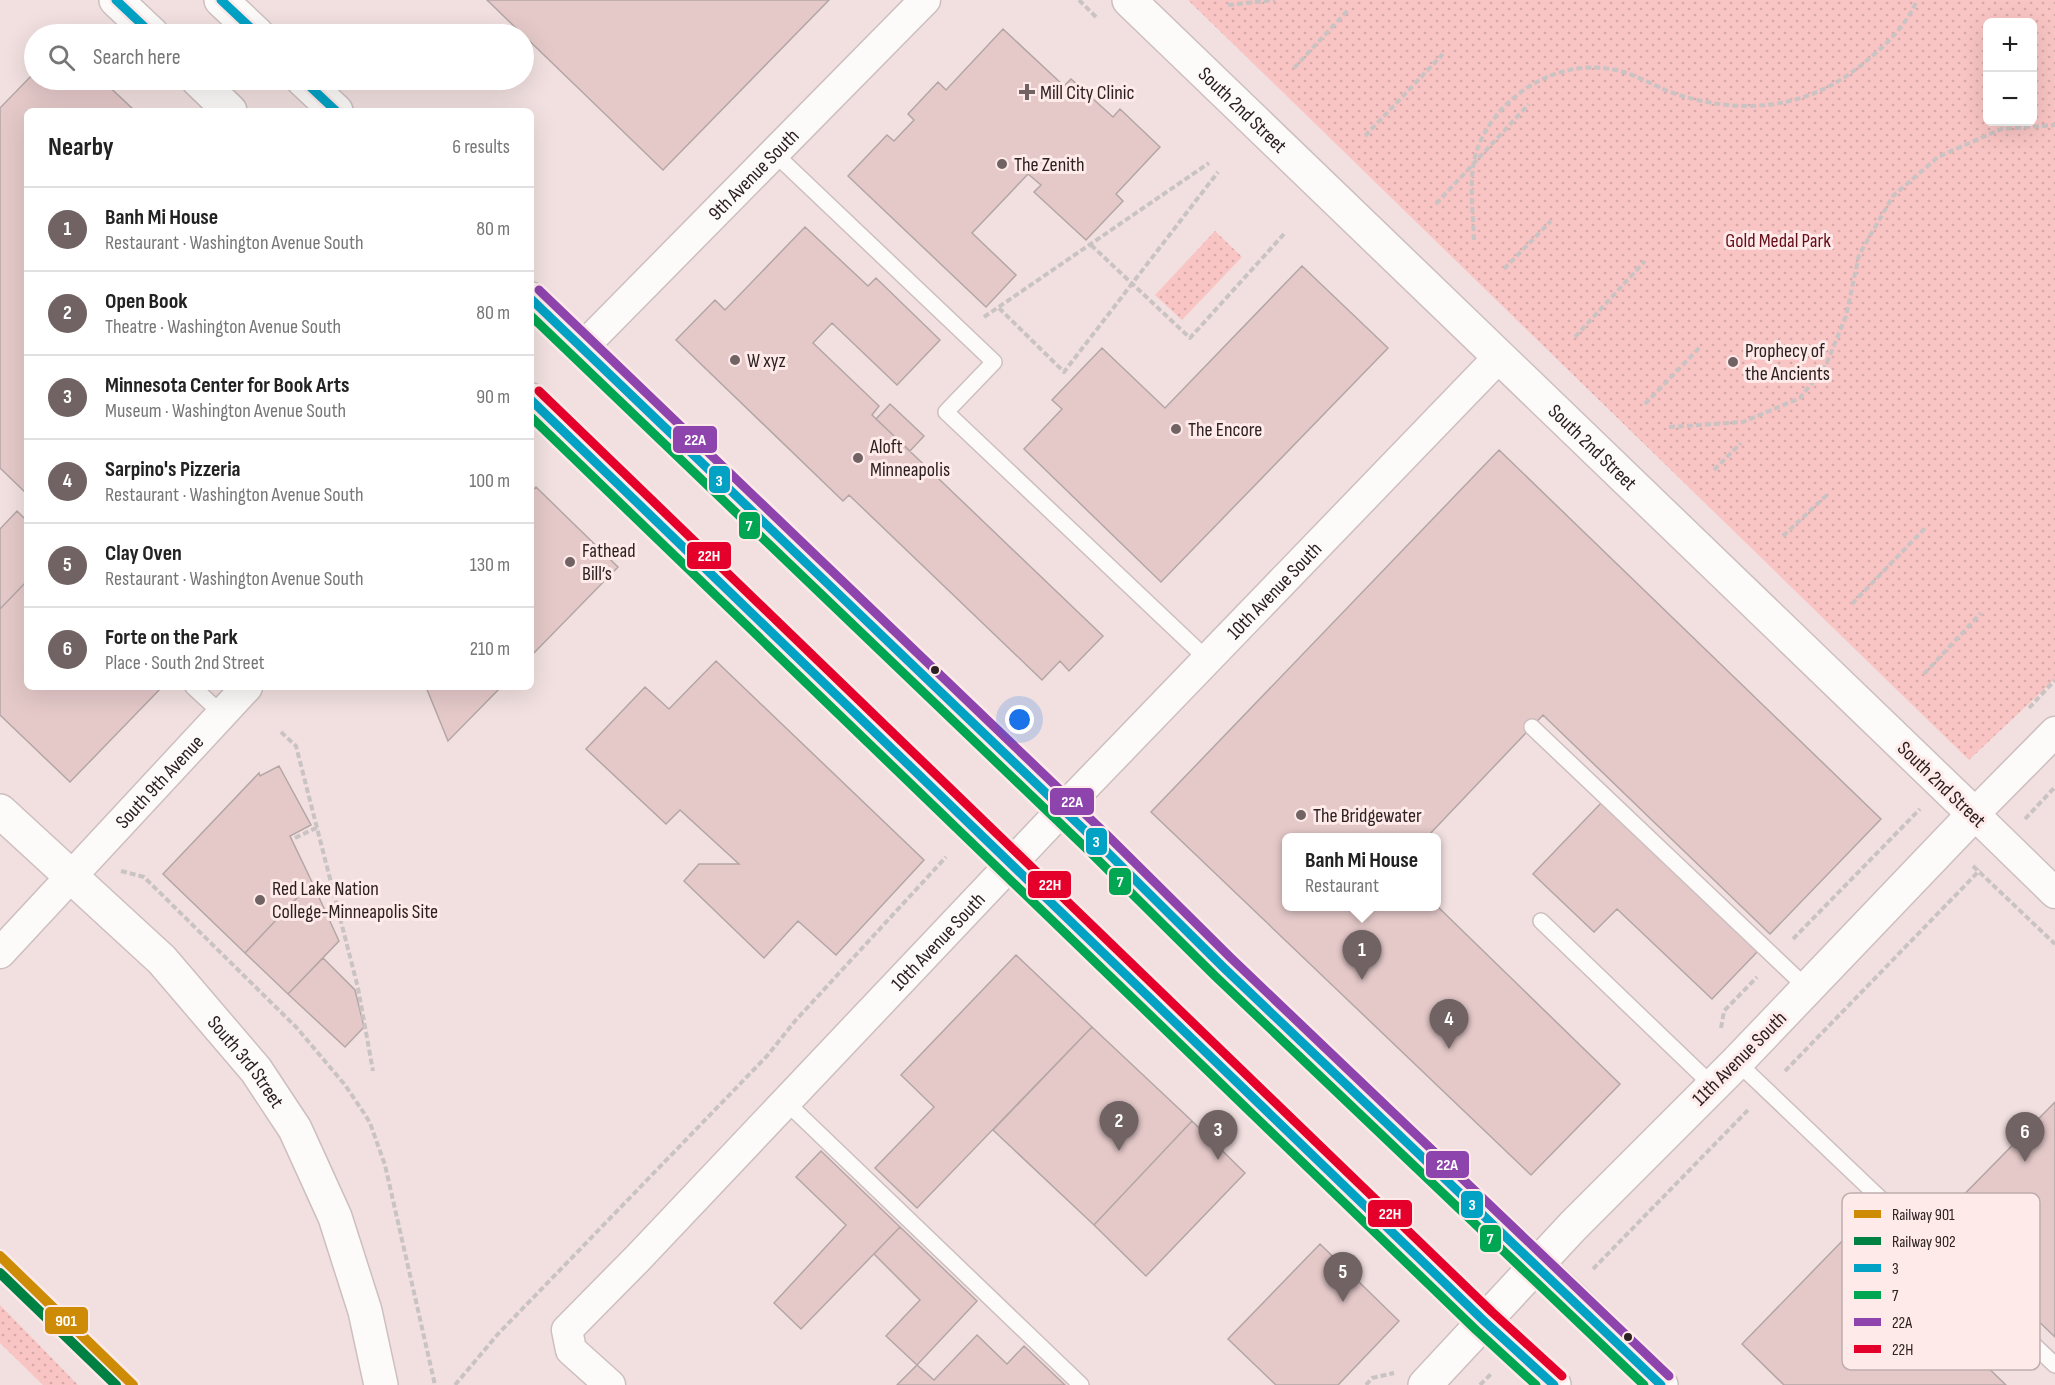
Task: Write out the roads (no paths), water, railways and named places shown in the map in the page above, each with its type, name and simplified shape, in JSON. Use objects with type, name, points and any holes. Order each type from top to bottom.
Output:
[{"type":"main road","points":[[116,0],[141,24]]},
{"type":"main road","points":[[221,0],[246,24]]},
{"type":"main road","name":"South 2nd Street","points":[[1129,0],[1974,814]]},
{"type":"main road","points":[[208,90],[227,108]]},
{"type":"main road","points":[[314,90],[333,108]]},
{"type":"main road","points":[[534,302],[1661,1385]]},
{"type":"main road","points":[[534,403],[1484,1321],[1554,1385]]},
{"type":"main road","name":"South 3rd Street","points":[[0,811],[170,969],[256,1070],[295,1129],[335,1217],[365,1311],[381,1385]]},
{"type":"main road","name":"11th Avenue South","points":[[1425,1385],[1536,1265],[1737,1062],[1974,814]]},
{"type":"street","name":"9th Avenue South","points":[[582,348],[925,0]]},
{"type":"street","name":"10th Avenue South","points":[[610,1385],[571,1350],[567,1330],[1062,810],[1500,356]]},
{"type":"street","name":"South 9th Avenue","points":[[0,953],[244,690]]},
{"type":"street","name":"11th Avenue South","points":[[1974,814],[2055,732]]},
{"type":"street","name":"South 2nd Street","points":[[1974,814],[2055,893]]},
{"type":"lane","points":[[774,153],[994,362],[946,412],[1208,660]]},
{"type":"lane","points":[[196,690],[222,714]]},
{"type":"lane","points":[[1532,727],[1807,988]]},
{"type":"lane","points":[[1541,921],[1712,1085]]},
{"type":"lane","points":[[1737,1062],[1875,1193]]},
{"type":"lane","points":[[786,1102],[1081,1385]]},
{"type":"lane","points":[[2040,1351],[2055,1365]]},
{"type":"rail line","name":"901","points":[[0,1256],[133,1385]]},
{"type":"rail line","name":"902","points":[[0,1273],[116,1385]]},
{"type":"place","name":"Mill City Clinic","points":[[1027,92]]},
{"type":"place","name":"The Zenith","points":[[1002,164]]},
{"type":"place","name":"W xyz","points":[[735,360]]},
{"type":"place","name":"Prophecy of the Ancients","points":[[1733,362]]},
{"type":"place","name":"The Encore","points":[[1176,429]]},
{"type":"place","name":"Aloft Minneapolis","points":[[858,458]]},
{"type":"place","name":"Fathead Bill’s","points":[[570,562]]},
{"type":"place","name":"The Bridgewater","points":[[1301,815]]},
{"type":"place","name":"Red Lake Nation College-Minneapolis Site","points":[[260,900]]},
{"type":"place","name":"Banh Mi House","points":[[1362,980]]},
{"type":"place","name":"Sarpino's Pizzeria","points":[[1449,1049]]},
{"type":"place","name":"Open Book","points":[[1119,1151]]},
{"type":"place","name":"Minnesota Center for Book Arts","points":[[1218,1160]]},
{"type":"place","name":"Forte on the Park","points":[[2025,1162]]},
{"type":"place","name":"Clay Oven","points":[[1343,1302]]},
{"type":"park label","name":"Gold Medal Park","points":[[1778,240]]}]
